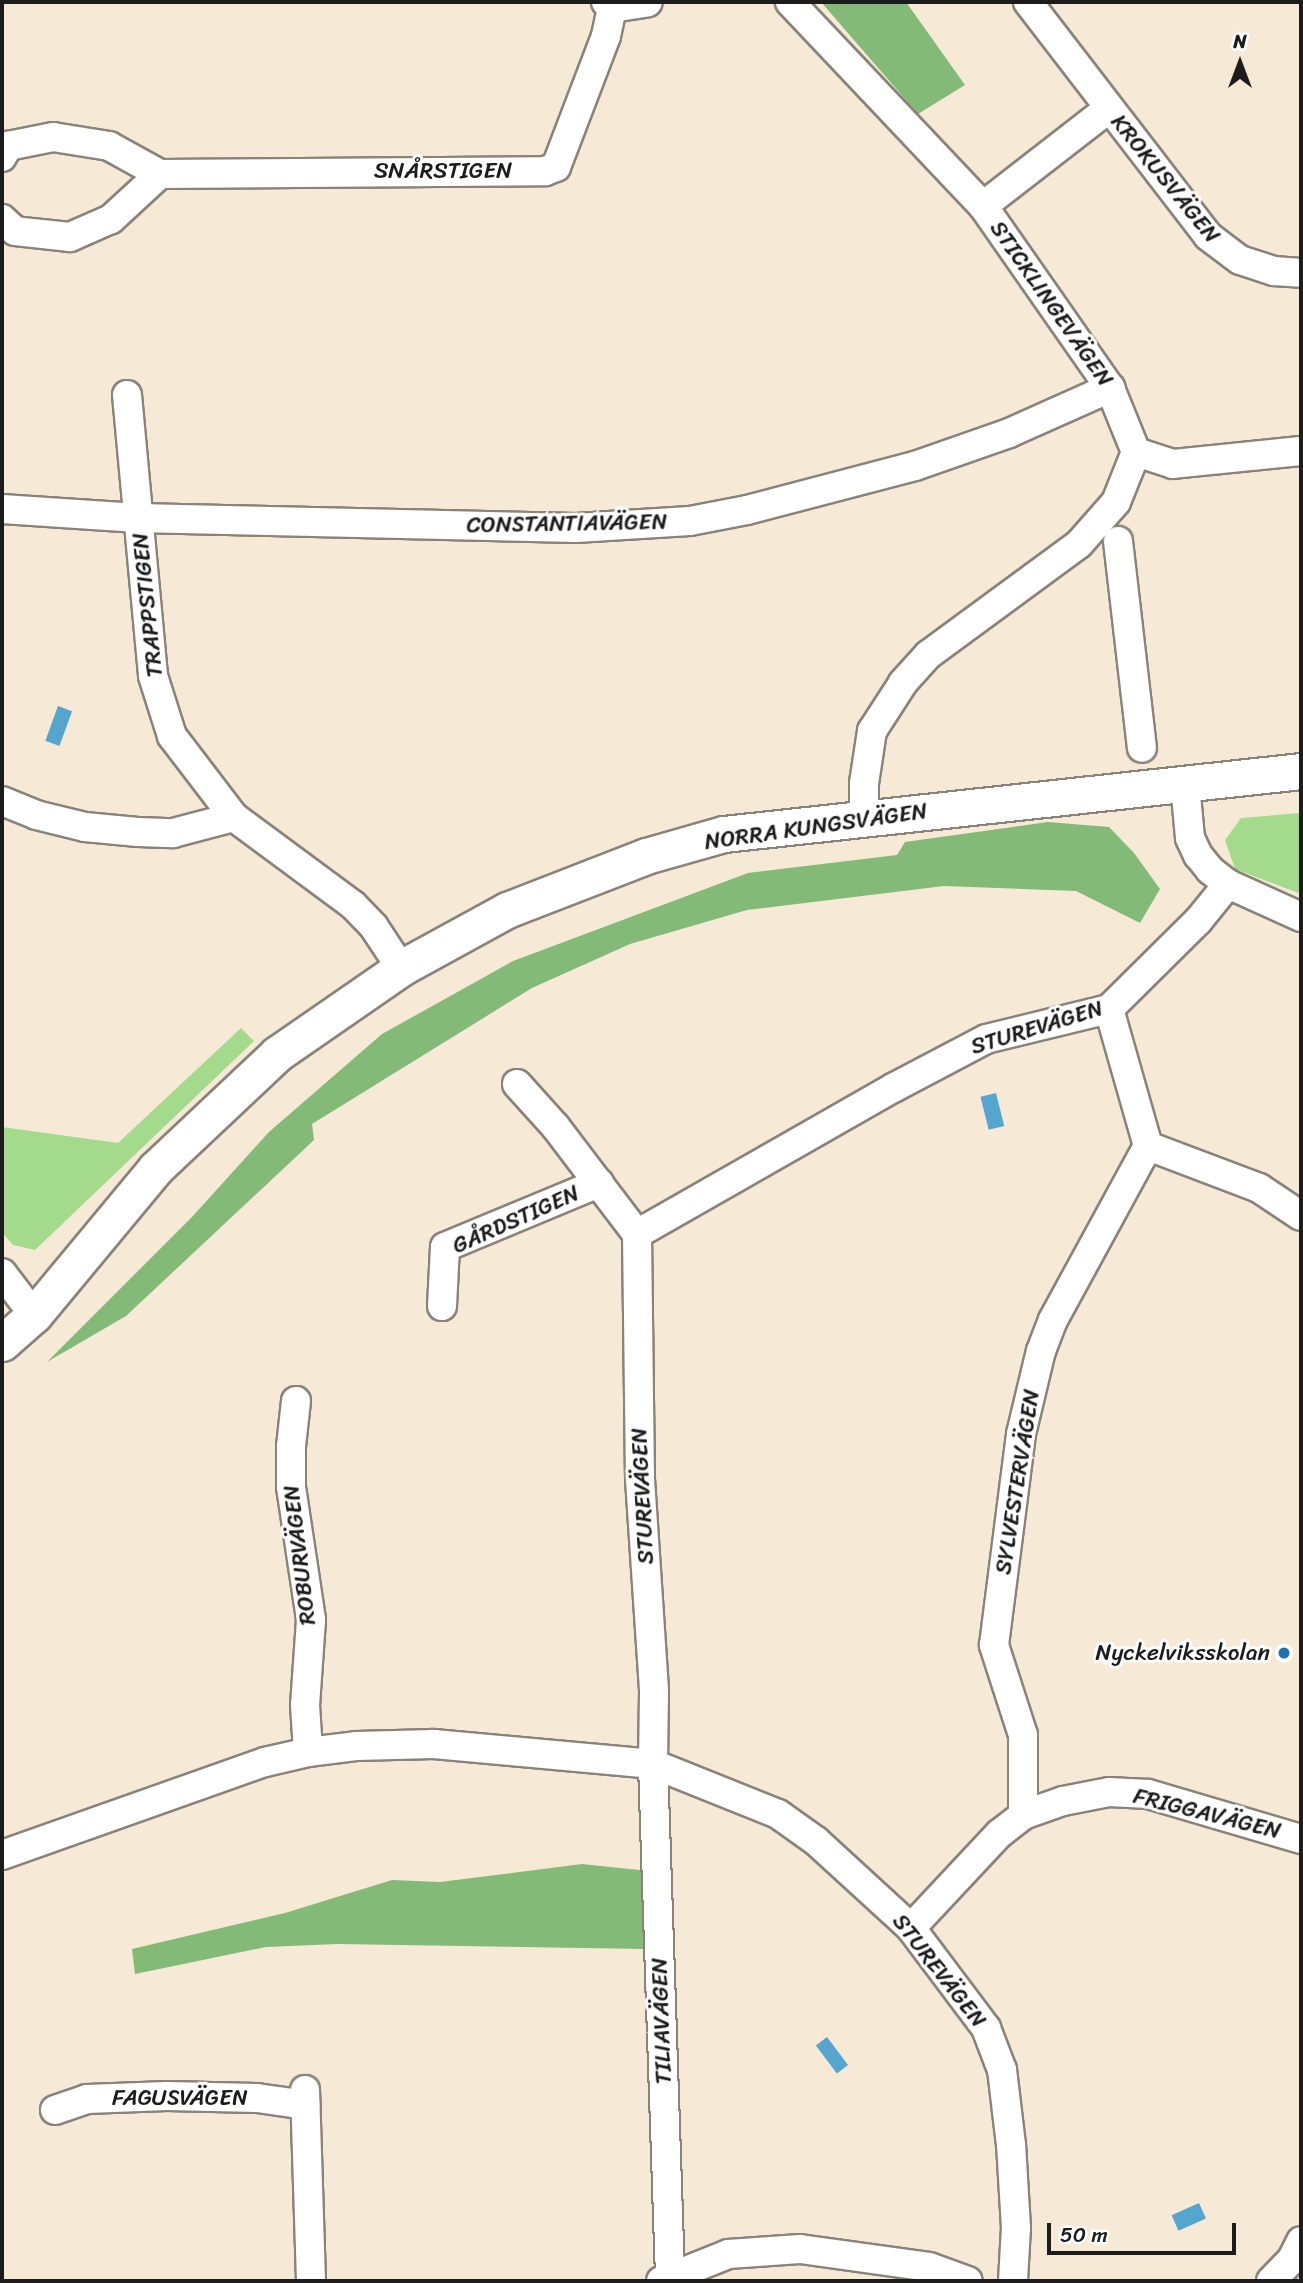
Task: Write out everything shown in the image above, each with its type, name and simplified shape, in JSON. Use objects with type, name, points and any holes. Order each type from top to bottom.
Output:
[{"type":"main road","name":"NORRA KUNGSVÄGEN","points":[[2,1343],[34,1315],[166,1159],[277,1054],[401,968],[507,909],[646,856],[724,835],[1301,771]]},
{"type":"street","points":[[609,5],[648,2]]},
{"type":"street","name":"STICKLINGEVÄGEN","points":[[790,2],[983,206],[1110,388],[1136,452]]},
{"type":"street","name":"KROKUSVÄGEN","points":[[1028,2],[1194,222],[1220,247],[1240,260],[1273,271],[1301,273]]},
{"type":"street","name":"SNÅRSTIGEN","points":[[2,157],[8,146],[53,137],[109,146],[160,174],[545,171],[556,167],[606,36],[609,5]]},
{"type":"street","name":"KROKUSVÄGEN","points":[[983,206],[1108,109]]},
{"type":"street","points":[[2,219],[15,231],[70,237],[111,219],[160,174]]},
{"type":"street","name":"CONSTANTIAVÄGEN","points":[[2,509],[138,518],[576,528],[690,521],[747,510],[915,466],[1009,433],[1110,388]]},
{"type":"street","name":"TRAPPSTIGEN","points":[[127,395],[153,676],[172,736],[234,817],[353,905],[374,927],[401,968]]},
{"type":"street","points":[[864,818],[864,783],[872,730],[903,683],[928,655],[1079,544],[1116,502],[1136,452],[1173,464],[1301,451]]},
{"type":"street","points":[[1118,541],[1142,748]]},
{"type":"street","points":[[1185,784],[1191,838],[1210,870],[1228,884],[1301,917]]},
{"type":"street","points":[[2,801],[36,815],[85,827],[138,832],[173,833],[234,817]]},
{"type":"street","name":"STUREVÄGEN","points":[[1013,2281],[1015,2214],[1002,2070],[986,2028],[911,1928],[816,1841],[778,1814],[653,1765],[654,1690],[640,1479],[637,1234],[893,1088],[986,1039],[1108,1009],[1198,921],[1228,884]]},
{"type":"street","points":[[1108,1009],[1148,1146],[1259,1188],[1301,1216]]},
{"type":"street","name":"GÅRDSTIGEN","points":[[517,1084],[599,1183],[637,1234]]},
{"type":"street","name":"SYLVESTERVÄGEN","points":[[1023,1815],[1023,1735],[994,1645],[1021,1434],[1041,1351],[1053,1320],[1148,1146]]},
{"type":"street","name":"GÅRDSTIGEN","points":[[442,1306],[445,1247],[599,1183]]},
{"type":"street","points":[[2,1273],[34,1315]]},
{"type":"street","name":"ROBURVÄGEN","points":[[296,1401],[291,1446],[291,1487],[311,1620],[305,1705],[308,1752]]},
{"type":"street","points":[[2,1855],[251,1767],[308,1752],[356,1746],[434,1744],[653,1765]]},
{"type":"street","name":"TILIAVÄGEN","points":[[653,1765],[666,2279]]},
{"type":"street","name":"FRIGGAVÄGEN","points":[[911,1928],[999,1834],[1023,1815],[1063,1801],[1109,1792],[1148,1794],[1301,1839]]},
{"type":"street","name":"FAGUSVÄGEN","points":[[55,2110],[87,2099],[167,2096],[305,2098],[311,2281]]},
{"type":"street","points":[[1271,2281],[1292,2259],[1301,2241]]},
{"type":"street","points":[[666,2279],[728,2254],[800,2249],[929,2267],[968,2281]]},
{"type":"green space","points":[[821,2],[906,2],[965,85],[918,114]]},
{"type":"green space","points":[[1301,813],[1301,894],[1235,869],[1225,840],[1241,818]]},
{"type":"green space","points":[[1048,822],[1109,827],[1134,853],[1160,889],[1140,923],[1076,891],[944,886],[747,910],[630,944],[532,988],[312,1124],[314,1140],[126,1316],[47,1362],[192,1217],[269,1132],[382,1034],[513,961],[748,873],[897,855],[905,842]]},
{"type":"green space","points":[[241,1028],[254,1041],[35,1250],[13,1245],[2,1232],[2,1127],[118,1143]]},
{"type":"green space","points":[[582,1864],[649,1871],[644,1949],[337,1944],[266,1947],[135,1974],[132,1949],[285,1913],[392,1880],[440,1882]]},
{"type":"water","points":[[58,706],[72,711],[59,746],[45,741]]},
{"type":"water","points":[[996,1093],[1004,1126],[989,1130],[980,1097]]},
{"type":"water","points":[[827,2037],[848,2065],[837,2073],[816,2045]]},
{"type":"water","points":[[1199,2203],[1206,2219],[1179,2231],[1172,2215]]},
{"type":"place","name":"Nyckelviksskolan","points":[[1284,1653]]}]
